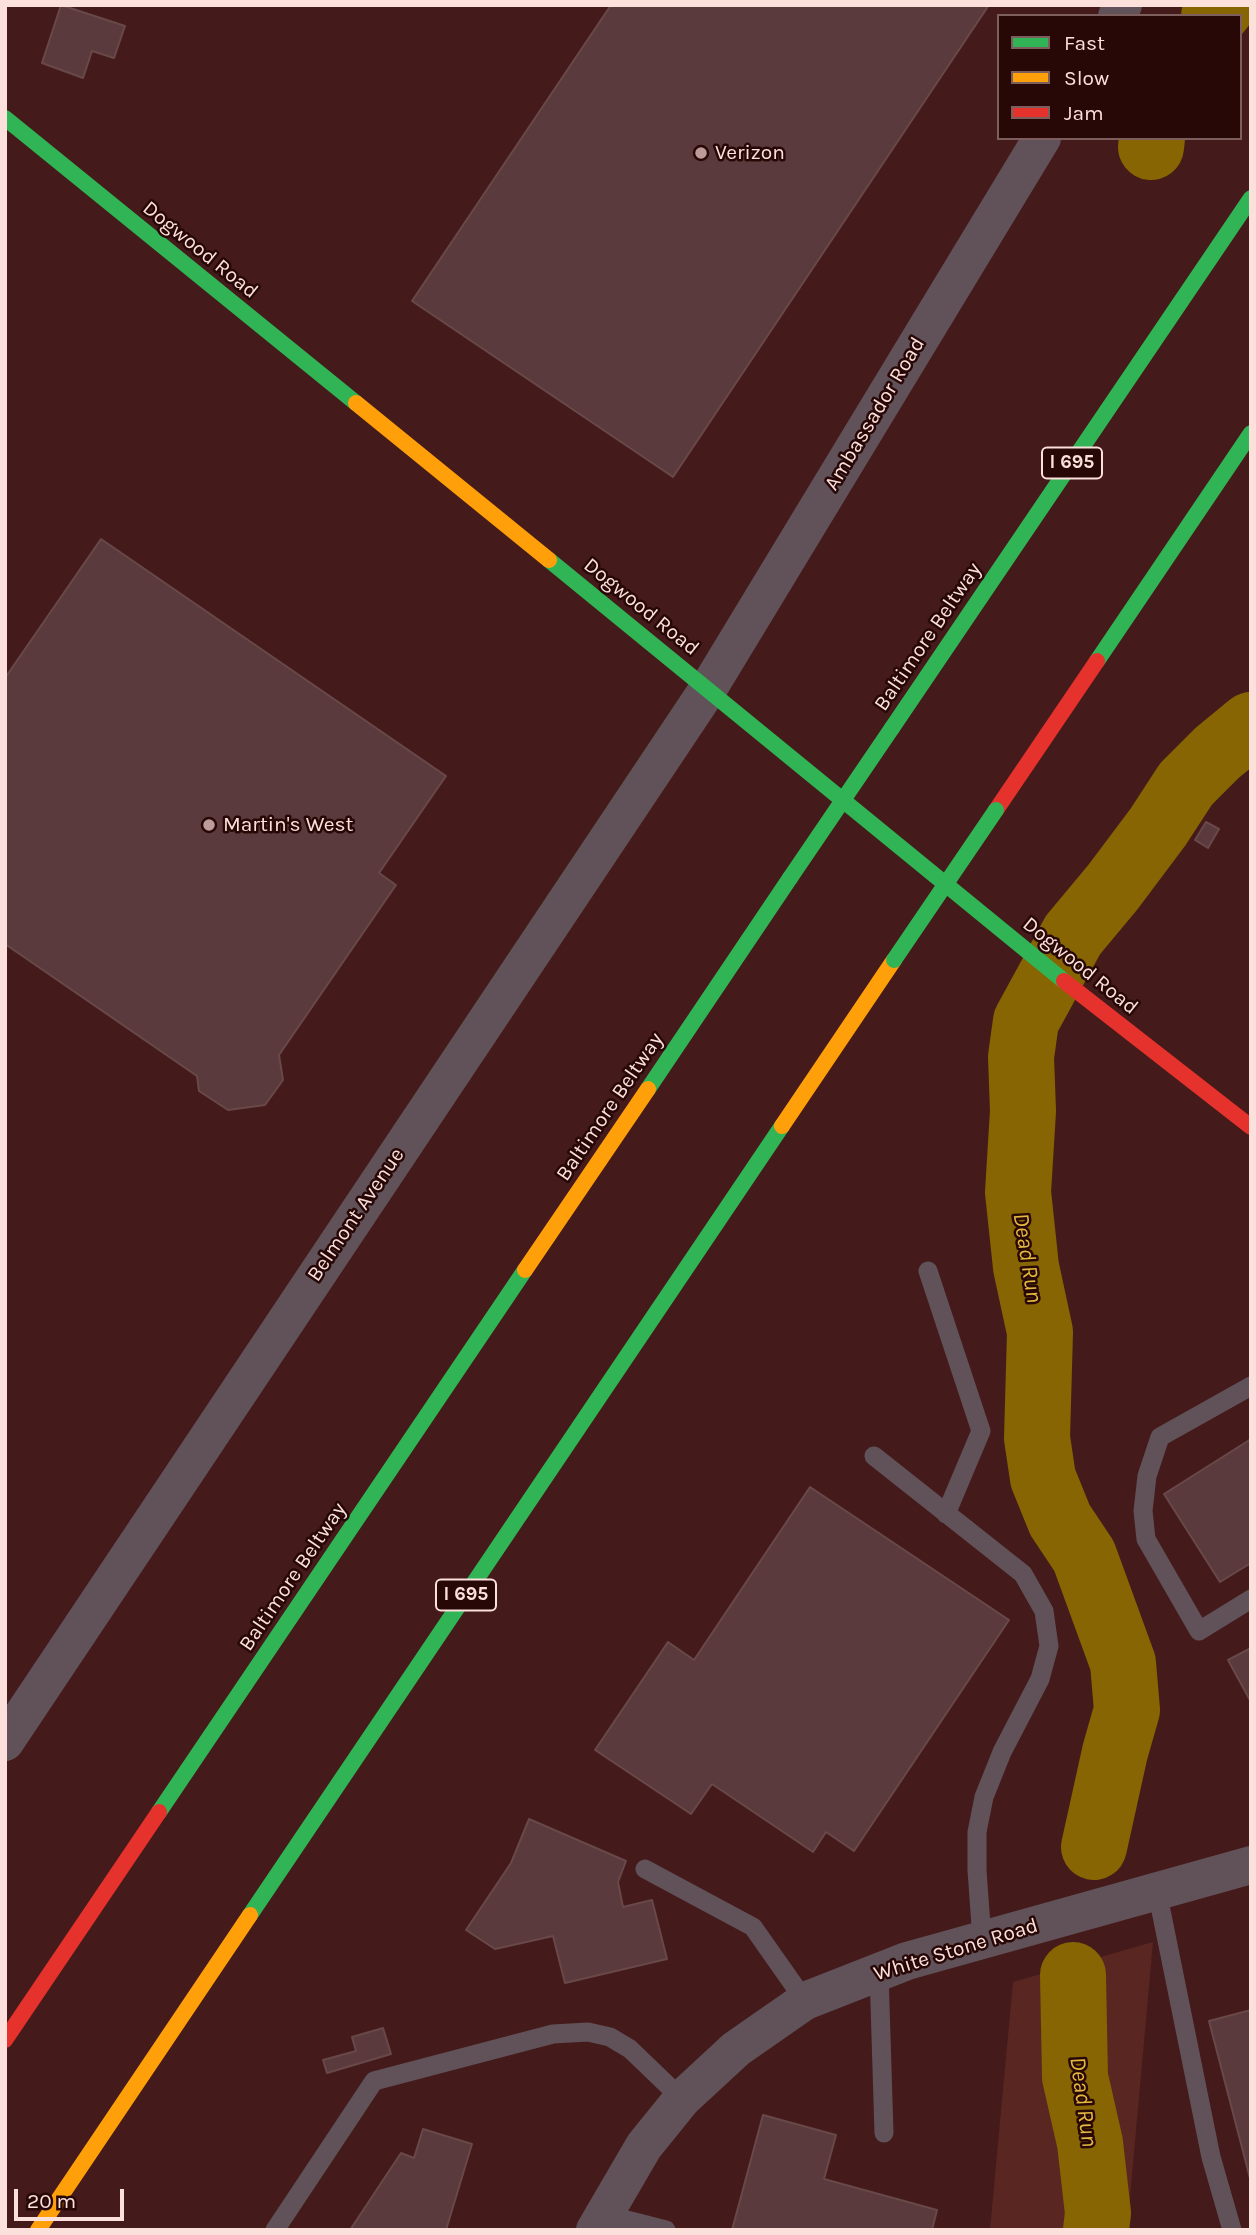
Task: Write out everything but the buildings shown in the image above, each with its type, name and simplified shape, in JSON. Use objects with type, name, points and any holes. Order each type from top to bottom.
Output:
[{"type":"main road","name":"Dogwood Road","points":[[5,118],[1041,963],[1251,1127]]},
{"type":"main road","name":"Baltimore Beltway","points":[[5,2040],[1251,198]]},
{"type":"main road","name":"I 695","points":[[38,2230],[1251,433]]},
{"type":"street","name":"Ambassador Road","points":[[708,689],[1041,140]]},
{"type":"street","name":"Belmont Avenue","points":[[5,1742],[708,689]]},
{"type":"street","name":"White Stone Road","points":[[599,2222],[644,2146],[682,2099],[736,2049],[805,2001],[907,1961],[1251,1865]]},
{"type":"lane","points":[[928,1271],[981,1432],[946,1514]]},
{"type":"lane","points":[[1251,1386],[1160,1437],[1147,1476],[1143,1511],[1146,1539],[1199,1631],[1251,1599]]},
{"type":"lane","points":[[874,1456],[1023,1574],[1044,1611],[1049,1646],[1040,1679],[1002,1752],[984,1797],[977,1832],[982,1940]]},
{"type":"lane","points":[[645,1869],[753,1927],[805,2001]]},
{"type":"lane","points":[[1157,1891],[1211,2157],[1232,2230]]},
{"type":"lane","points":[[879,1972],[884,2133]]},
{"type":"lane","points":[[275,2230],[374,2081],[553,2034],[588,2032],[610,2037],[630,2049],[682,2099]]},
{"type":"lane","points":[[599,2222],[666,2230]]},
{"type":"shaded area","points":[[1153,1942],[1127,2230],[990,2230],[1013,1982]]},
{"type":"waterway","name":"Dead Run","points":[[1216,14],[1223,5]]},
{"type":"waterway","name":"Dead Run","points":[[1151,147],[1152,140]]},
{"type":"waterway","name":"Dead Run","points":[[1094,1847],[1127,1710],[1123,1663],[1084,1556],[1060,1520],[1043,1478],[1037,1438],[1040,1332],[1026,1267],[1018,1192],[1023,1111],[1021,1057],[1026,1021],[1073,935],[1158,827],[1186,784],[1217,753],[1251,725]]},
{"type":"waterway","name":"Dead Run","points":[[1073,1975],[1075,2077],[1090,2143],[1098,2213],[1096,2230]]},
{"type":"traffic: fast","points":[[5,118],[356,403]]},
{"type":"traffic: fast","points":[[892,728],[1251,198]]},
{"type":"traffic: fast","points":[[1097,661],[1251,433]]},
{"type":"traffic: fast","points":[[549,560],[1064,981]]},
{"type":"traffic: fast","points":[[790,878],[892,728]]},
{"type":"traffic: fast","points":[[894,960],[996,810]]},
{"type":"traffic: fast","points":[[648,1089],[790,878]]},
{"type":"traffic: fast","points":[[250,1915],[782,1126]]},
{"type":"traffic: fast","points":[[159,1812],[525,1270]]},
{"type":"traffic: slow","points":[[356,403],[549,560]]},
{"type":"traffic: slow","points":[[782,1126],[894,960]]},
{"type":"traffic: slow","points":[[525,1270],[648,1089]]},
{"type":"traffic: slow","points":[[38,2230],[250,1915]]},
{"type":"traffic: jam","points":[[996,810],[1097,661]]},
{"type":"traffic: jam","points":[[1064,981],[1251,1127]]},
{"type":"traffic: jam","points":[[5,2040],[159,1812]]},
{"type":"place","name":"Verizon","points":[[701,153]]},
{"type":"place","name":"Martin's West","points":[[209,825]]}]
